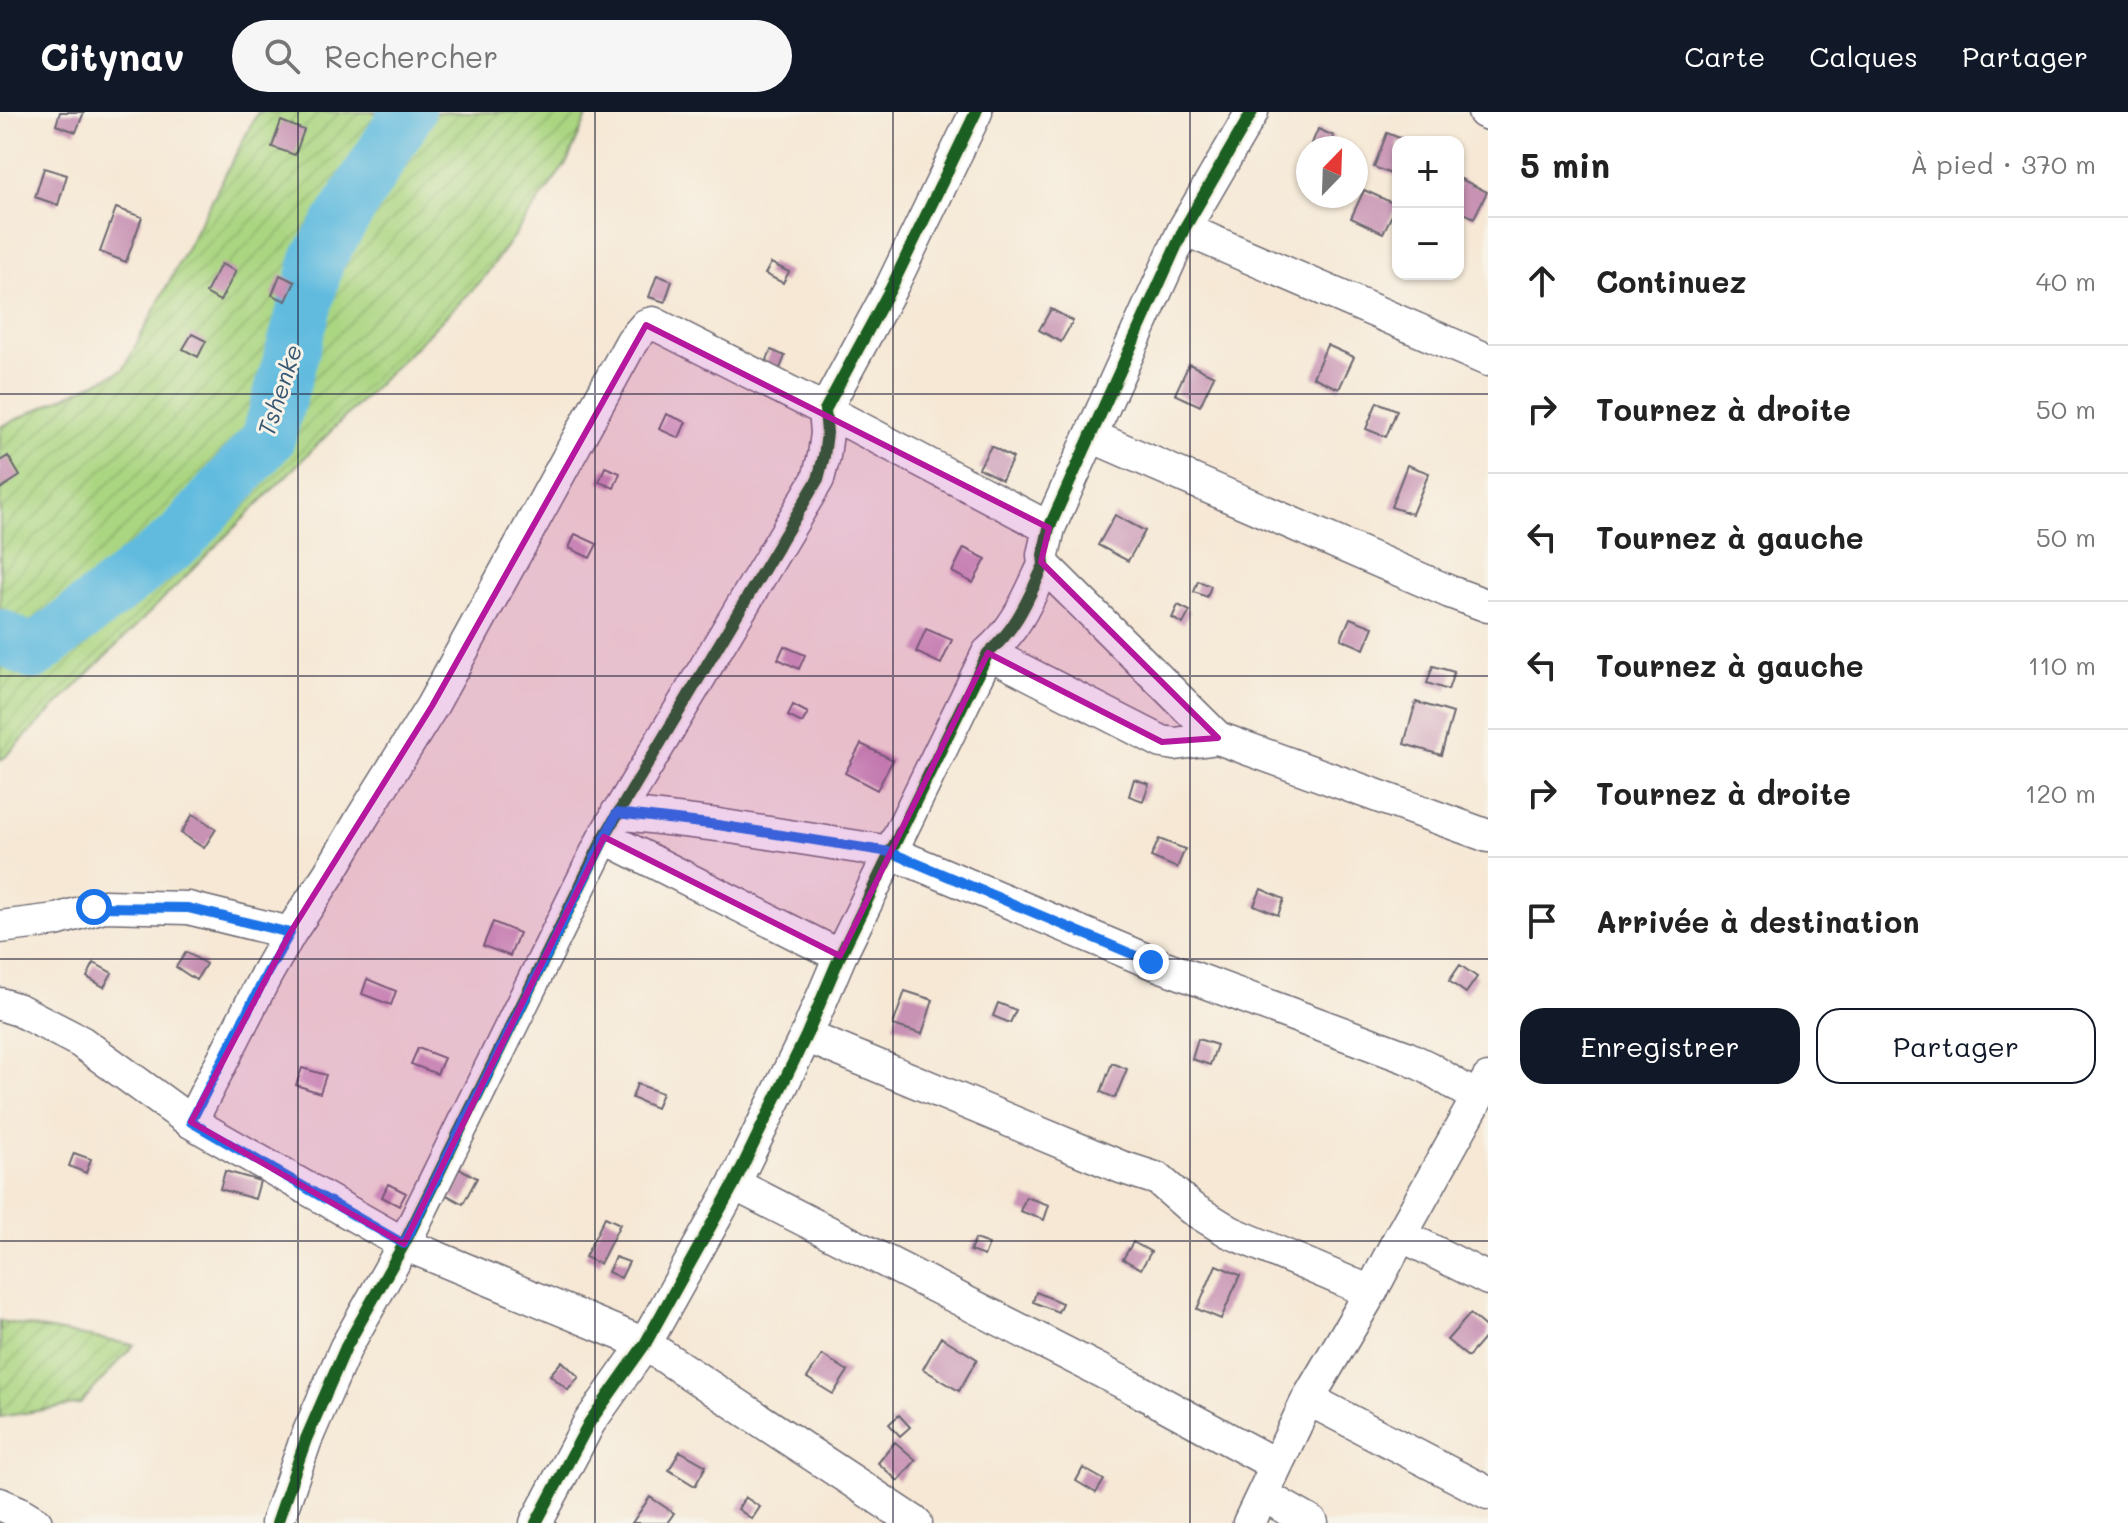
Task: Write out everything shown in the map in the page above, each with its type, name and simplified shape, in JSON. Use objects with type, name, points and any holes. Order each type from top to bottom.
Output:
[{"type":"street","points":[[277,1523],[306,1439],[346,1347],[404,1244],[610,825],[818,479],[827,433],[825,410],[891,288],[976,112]]},
{"type":"street","points":[[542,1520],[589,1423],[645,1344],[734,1184],[806,1036],[840,956],[988,653],[1015,624],[1044,565],[1049,528],[1184,229],[1252,112]]},
{"type":"street","points":[[1184,229],[1488,360]]},
{"type":"street","points":[[191,1122],[266,975],[432,706],[632,341],[646,325],[653,323],[1049,528]]},
{"type":"street","points":[[1091,436],[1488,606]]},
{"type":"street","points":[[1044,565],[1218,738],[1488,836]]},
{"type":"street","points":[[988,653],[1162,742],[1175,744],[1218,738]]},
{"type":"street","points":[[610,825],[718,825],[890,852],[1151,962],[1406,1057],[1482,1089],[1371,1292],[1308,1399],[1256,1509],[1312,1523]]},
{"type":"street","points":[[610,825],[840,956]]},
{"type":"street","points":[[0,927],[56,920],[94,907],[121,906],[188,908],[290,933]]},
{"type":"street","points":[[0,1004],[19,1010],[81,1042],[191,1122],[404,1244],[645,1344],[916,1523]]},
{"type":"street","points":[[806,1036],[1121,1167],[1158,1179],[1191,1208],[1230,1232],[1371,1292]]},
{"type":"street","points":[[734,1184],[1130,1386],[1276,1465]]},
{"type":"street","points":[[1401,1235],[1488,1279]]},
{"type":"street","points":[[1308,1399],[1488,1493]]},
{"type":"highlighted area","points":[[646,325],[1049,528],[1041,562],[1218,738],[1162,742],[988,653],[840,956],[604,837],[404,1244],[191,1122],[290,933],[432,706]]},
{"type":"green space","points":[[258,112],[589,112],[567,162],[482,280],[0,760],[0,427],[123,370]]},
{"type":"green space","points":[[0,1321],[134,1345],[80,1404],[0,1417]]},
{"type":"building","points":[[60,112],[84,112],[76,132],[56,125]]},
{"type":"building","points":[[281,121],[304,130],[295,155],[272,147]]},
{"type":"building","points":[[1318,129],[1334,136],[1315,136]]},
{"type":"building","points":[[1387,133],[1395,136],[1392,136],[1392,174],[1374,167]]},
{"type":"building","points":[[44,168],[67,175],[58,205],[35,197]]},
{"type":"building","points":[[1464,180],[1487,192],[1474,218],[1464,213]]},
{"type":"building","points":[[1368,192],[1392,203],[1392,215],[1383,233],[1351,218],[1356,208],[1368,208]]},
{"type":"building","points":[[116,208],[142,217],[126,262],[100,252]]},
{"type":"building","points":[[771,263],[789,272],[783,283],[765,274]]},
{"type":"building","points":[[221,264],[236,271],[220,301],[206,293]]},
{"type":"building","points":[[280,275],[295,282],[286,301],[272,295]]},
{"type":"building","points":[[657,275],[672,281],[665,302],[649,297]]},
{"type":"building","points":[[1051,309],[1073,321],[1061,342],[1039,330]]},
{"type":"building","points":[[192,334],[206,341],[198,357],[183,349]]},
{"type":"building","points":[[1327,345],[1354,357],[1339,389],[1313,377]]},
{"type":"building","points":[[771,350],[785,356],[779,371],[765,365]]},
{"type":"building","points":[[1189,364],[1214,376],[1200,406],[1175,394]]},
{"type":"building","points":[[1377,402],[1397,410],[1386,437],[1366,429]]},
{"type":"building","points":[[666,414],[686,422],[679,438],[659,429]]},
{"type":"building","points":[[991,446],[1013,458],[1002,480],[979,468]]},
{"type":"building","points":[[8,456],[20,476],[0,489],[0,461]]},
{"type":"building","points":[[1407,465],[1429,473],[1412,514],[1391,507]]},
{"type":"building","points":[[605,467],[620,473],[614,488],[599,482]]},
{"type":"building","points":[[1115,515],[1145,531],[1128,561],[1098,545]]},
{"type":"building","points":[[575,534],[597,544],[590,558],[569,548]]},
{"type":"building","points":[[964,548],[986,559],[973,583],[952,572]]},
{"type":"building","points":[[1198,581],[1211,586],[1207,597],[1194,592]]},
{"type":"building","points":[[1178,605],[1190,611],[1183,624],[1172,618]]},
{"type":"building","points":[[1350,618],[1373,627],[1364,649],[1341,639]]},
{"type":"building","points":[[926,629],[952,640],[941,664],[916,652]]},
{"type":"building","points":[[784,646],[805,655],[799,669],[778,659]]},
{"type":"building","points":[[1433,666],[1454,672],[1448,690],[1427,683]]},
{"type":"building","points":[[1416,702],[1453,713],[1441,755],[1404,744]]},
{"type":"building","points":[[793,705],[808,713],[802,723],[788,716]]},
{"type":"building","points":[[861,744],[893,760],[877,790],[845,773]]},
{"type":"building","points":[[1134,779],[1149,784],[1143,801],[1129,796]]},
{"type":"building","points":[[193,814],[216,829],[204,848],[181,833]]},
{"type":"building","points":[[1159,839],[1185,849],[1177,868],[1151,857]]},
{"type":"building","points":[[1261,889],[1284,899],[1278,915],[1254,905]]},
{"type":"building","points":[[493,922],[519,933],[510,956],[483,946]]},
{"type":"building","points":[[186,952],[206,964],[196,980],[176,967]]},
{"type":"building","points":[[94,963],[112,973],[104,987],[87,977]]},
{"type":"building","points":[[1460,965],[1477,977],[1466,993],[1449,981]]},
{"type":"building","points":[[367,979],[396,991],[391,1005],[362,994]]},
{"type":"building","points":[[905,991],[933,1000],[922,1034],[893,1025]]},
{"type":"building","points":[[998,1003],[1016,1010],[1010,1023],[993,1016]]},
{"type":"building","points":[[1198,1039],[1217,1045],[1210,1065],[1192,1059]]},
{"type":"building","points":[[418,1048],[444,1058],[437,1074],[411,1064]]},
{"type":"building","points":[[1112,1063],[1127,1069],[1115,1098],[1101,1092]]},
{"type":"building","points":[[302,1068],[326,1075],[320,1093],[296,1085]]},
{"type":"building","points":[[637,1084],[662,1093],[656,1108],[632,1098]]},
{"type":"building","points":[[74,1153],[91,1159],[86,1173],[69,1166]]},
{"type":"building","points":[[457,1167],[477,1178],[463,1204],[443,1193]]},
{"type":"building","points":[[225,1171],[260,1181],[255,1199],[220,1189]]},
{"type":"building","points":[[388,1184],[406,1193],[399,1206],[382,1197]]},
{"type":"building","points":[[1026,1197],[1049,1205],[1044,1220],[1020,1211]]},
{"type":"building","points":[[605,1217],[620,1224],[600,1264],[585,1257]]},
{"type":"building","points":[[975,1239],[989,1244],[984,1256],[970,1251]]},
{"type":"building","points":[[1133,1242],[1151,1252],[1141,1269],[1123,1259]]},
{"type":"building","points":[[615,1257],[629,1262],[621,1278],[608,1272]]},
{"type":"building","points":[[1216,1265],[1240,1275],[1221,1319],[1197,1309]]},
{"type":"building","points":[[1036,1292],[1062,1303],[1058,1312],[1033,1302]]},
{"type":"building","points":[[1470,1314],[1488,1329],[1488,1334],[1468,1357],[1447,1340]]},
{"type":"building","points":[[941,1337],[977,1359],[959,1391],[923,1369]]},
{"type":"building","points":[[822,1355],[848,1371],[833,1394],[807,1378]]},
{"type":"building","points":[[562,1361],[579,1377],[568,1390],[550,1375]]},
{"type":"building","points":[[899,1415],[910,1427],[900,1436],[889,1424]]},
{"type":"building","points":[[895,1442],[916,1460],[898,1481],[878,1463]]},
{"type":"building","points":[[680,1451],[706,1466],[695,1486],[669,1470]]},
{"type":"building","points":[[1083,1468],[1104,1480],[1096,1493],[1076,1481]]},
{"type":"building","points":[[650,1497],[674,1513],[667,1523],[632,1523]]},
{"type":"building","points":[[745,1497],[760,1507],[752,1519],[738,1509]]},
{"type":"waterway","name":"Tshenke","points":[[0,636],[33,653],[181,538],[268,439],[318,259],[408,112]]},
{"type":"cycle path","points":[[277,1523],[306,1439],[346,1347],[404,1244],[604,837],[818,479],[827,433],[825,410],[891,288],[976,112]]},
{"type":"cycle path","points":[[536,1523],[589,1423],[645,1344],[734,1184],[806,1036],[840,956],[988,653],[1014,623],[1033,590],[1044,565],[1049,528],[1184,229],[1252,112]]},
{"type":"route","points":[[94,907],[188,908],[290,933],[191,1122],[404,1244],[617,813],[718,825],[890,852],[1151,962]]}]
